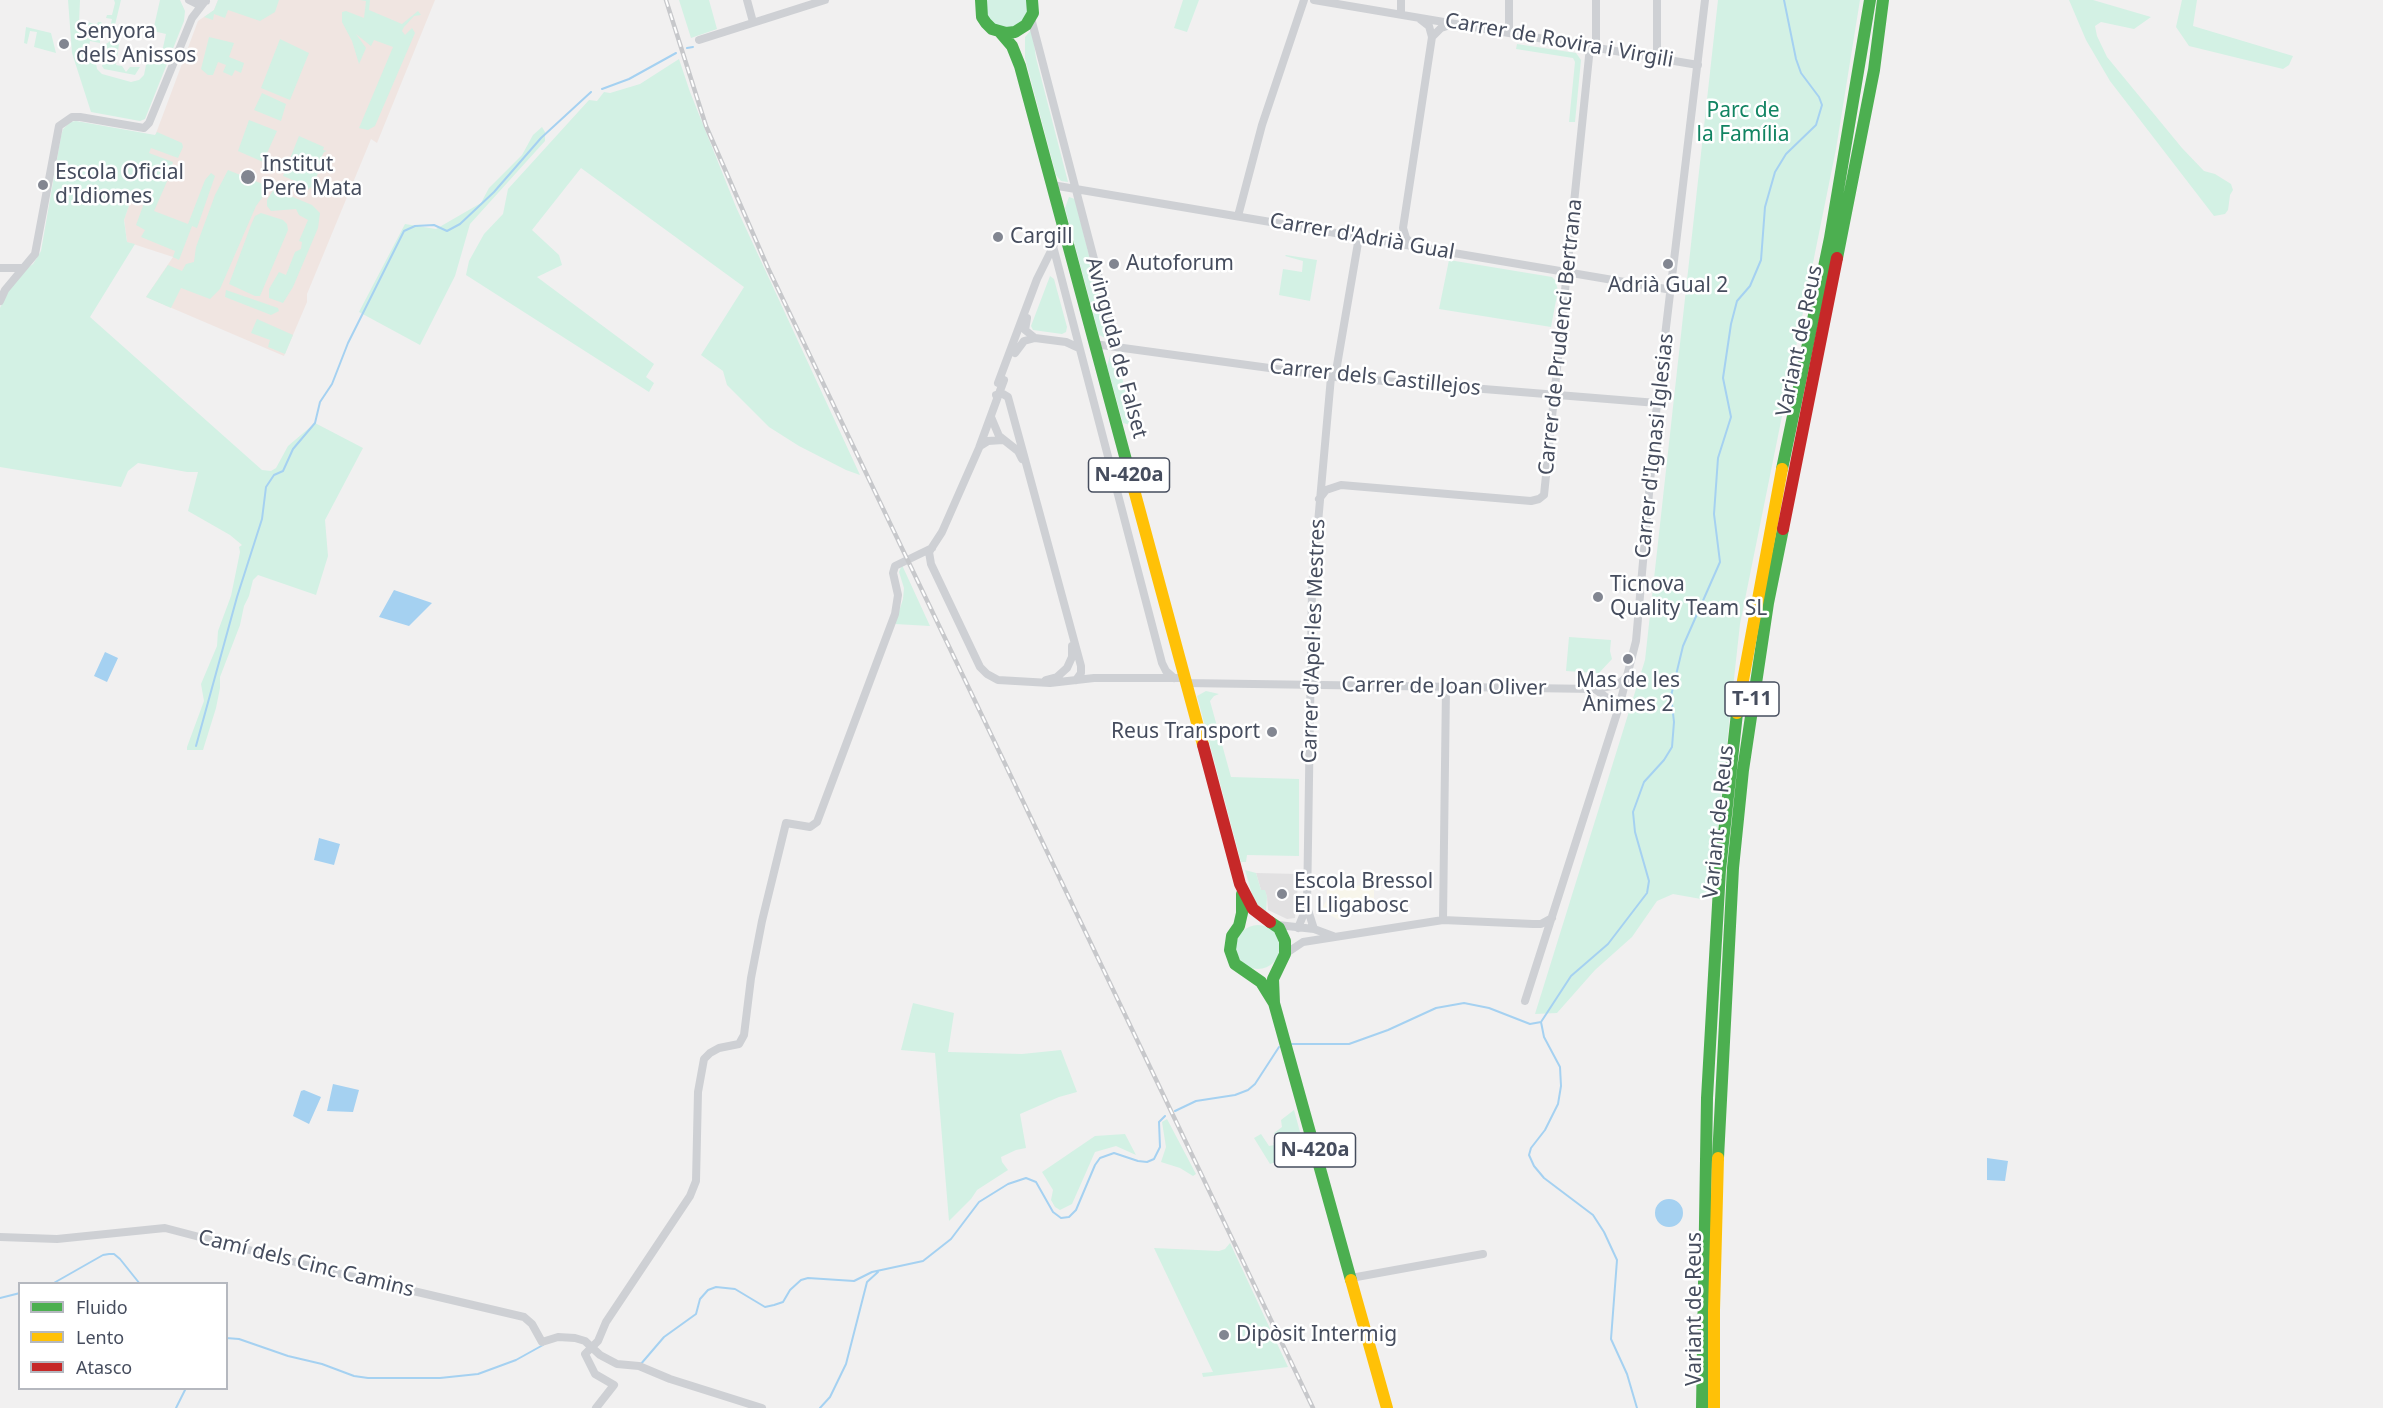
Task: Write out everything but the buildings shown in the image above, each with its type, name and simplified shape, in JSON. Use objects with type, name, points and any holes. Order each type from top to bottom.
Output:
[{"type":"main road","name":"N-420a","points":[[981,0],[982,17],[992,28],[1000,32]]},
{"type":"main road","name":"N-420a","points":[[1027,23],[1032,0]]},
{"type":"main road","name":"Variant de Reus","points":[[1702,1408],[1707,1098],[1720,870],[1735,726],[1793,408],[1830,238],[1870,0]]},
{"type":"main road","name":"Variant de Reus","points":[[1714,1408],[1715,1249],[1720,1099],[1731,902],[1743,771],[1767,603],[1874,70],[1883,0]]},
{"type":"main road","points":[[1000,32],[1015,32],[1027,23]]},
{"type":"main road","name":"Avinguda de Falset","points":[[1020,66],[1019,46],[1027,23]]},
{"type":"main road","name":"Avinguda de Falset","points":[[1000,32],[1012,46],[1020,66],[1181,680],[1240,884]]},
{"type":"main road","name":"N-420a","points":[[1240,884],[1253,909],[1271,922],[1285,941],[1285,954],[1273,979],[1274,1003]]},
{"type":"main road","name":"N-420a","points":[[1240,884],[1243,907],[1239,926],[1232,936],[1230,950],[1236,964],[1266,987],[1274,1003],[1387,1408]]},
{"type":"main road","points":[[1239,926],[1248,920],[1271,922]]},
{"type":"main road","points":[[1249,973],[1264,974],[1277,967]]},
{"type":"street","points":[[189,0],[197,4],[206,1]]},
{"type":"street","points":[[189,0],[192,18]]},
{"type":"street","points":[[747,0],[753,22]]},
{"type":"street","points":[[1238,216],[1262,125],[1304,0]]},
{"type":"street","name":"Carrer de Rovira i Virgili","points":[[1314,0],[1698,65]]},
{"type":"street","points":[[1401,0],[1401,14]]},
{"type":"street","points":[[1509,0],[1509,32]]},
{"type":"street","name":"Carrer de Prudenci Bertrana","points":[[1341,485],[1531,501],[1539,499],[1546,490],[1596,0]]},
{"type":"street","points":[[1657,0],[1657,58]]},
{"type":"street","name":"Carrer d'Ignasi Iglesias","points":[[1525,1001],[1619,707],[1636,640],[1657,403],[1705,0]]},
{"type":"street","points":[[0,301],[5,290],[35,255],[59,126],[72,117],[80,117],[144,128],[149,123],[192,18],[206,1]]},
{"type":"street","points":[[699,40],[821,1]]},
{"type":"street","points":[[1388,241],[1399,234],[1403,228],[1432,37],[1429,26],[1415,16]]},
{"type":"street","name":"Avinguda de Falset","points":[[1027,23],[1076,190],[1117,346]]},
{"type":"street","points":[[1432,37],[1441,28],[1454,23]]},
{"type":"street","name":"Carrer d'Adrià Gual","points":[[1052,185],[1672,290]]},
{"type":"street","points":[[596,1408],[614,1384],[595,1374],[585,1354],[592,1347],[606,1322],[690,1196],[696,1181],[699,1092],[704,1059],[719,1048],[739,1044],[744,1035],[751,978],[786,823],[810,827],[817,822],[895,614],[898,596],[893,573],[895,566],[932,548],[942,532],[998,396],[1015,340],[1038,279],[1063,227]]},
{"type":"street","points":[[1403,228],[1406,238],[1414,246]]},
{"type":"street","name":"Carrer d'Apel·les Mestres","points":[[1298,928],[1307,906],[1312,590],[1319,499],[1333,377],[1359,237]]},
{"type":"street","points":[[1035,338],[1027,332],[1025,324],[1053,246]]},
{"type":"street","name":"Avinguda de Falset","points":[[1053,246],[1162,663],[1166,671],[1181,680]]},
{"type":"street","points":[[0,268],[22,268]]},
{"type":"street","points":[[967,473],[979,448],[1018,345],[1035,338],[1066,342],[1079,348]]},
{"type":"street","name":"Carrer dels Castillejos","points":[[1094,344],[1333,377],[1657,403]]},
{"type":"street","points":[[998,396],[1028,471],[1081,671],[1075,681],[1068,676],[1068,667],[1072,657],[1072,638]]},
{"type":"street","points":[[991,416],[993,425],[1003,440],[1018,451],[1028,471]]},
{"type":"street","points":[[979,448],[988,441],[1003,440]]},
{"type":"street","points":[[1323,468],[1328,480],[1341,485]]},
{"type":"street","points":[[1319,499],[1326,490],[1341,485]]},
{"type":"street","name":"Carrer de Joan Oliver","points":[[932,548],[929,555],[932,564],[982,669],[998,680],[1041,681],[1054,684],[1094,678],[1595,689],[1617,685],[1628,676]]},
{"type":"street","points":[[1041,681],[1057,677],[1068,667]]},
{"type":"street","points":[[1443,920],[1446,687]]},
{"type":"street","points":[[1595,689],[1619,707]]},
{"type":"street","name":"Carrer d'Apel·les Mestres","points":[[1307,906],[1314,929]]},
{"type":"street","points":[[1303,942],[1443,920],[1541,924],[1551,918]]},
{"type":"street","points":[[1271,922],[1314,929],[1335,936]]},
{"type":"street","points":[[1285,954],[1303,942],[1314,929]]},
{"type":"street","name":"Camí dels Cinc Camins","points":[[0,1237],[57,1239],[165,1228],[345,1275],[524,1317],[532,1324],[542,1342],[567,1336],[585,1341],[592,1347]]},
{"type":"street","points":[[1351,1278],[1483,1254]]},
{"type":"street","points":[[592,1347],[600,1355],[617,1364],[639,1366],[670,1379],[762,1408]]},
{"type":"shaded area","name":"Institut Pere Mata","points":[[218,0],[435,0],[377,143],[371,139],[284,356],[146,297],[173,257],[127,242],[124,219],[198,21],[214,10]]},
{"type":"shaded area","name":"Escola Bressol El Lligabosc","points":[[1256,873],[1299,874],[1295,918],[1287,919],[1268,910],[1267,897],[1265,891],[1261,890]]},
{"type":"shaded area","points":[[1327,885],[1374,886],[1374,908],[1350,911],[1345,909],[1339,920],[1321,910],[1327,900]]},
{"type":"green space","points":[[68,0],[80,0],[79,23],[87,33],[97,36],[100,40],[100,43],[90,41],[86,59],[96,63],[97,69],[102,74],[131,82],[139,80],[144,75],[149,50],[162,52],[166,34],[153,31],[160,0],[180,0],[185,11],[184,21],[145,119],[140,121],[91,112],[72,53]]},
{"type":"green space","points":[[114,0],[121,0],[113,33],[90,29],[86,22],[97,24],[101,22],[110,28],[112,19],[106,18],[107,15],[112,15]]},
{"type":"green space","points":[[218,0],[279,0],[275,12],[260,21],[228,10],[225,18],[214,14],[213,20],[204,17],[214,10]]},
{"type":"green space","points":[[360,0],[370,0],[369,10],[402,24],[418,11],[421,15],[414,16],[402,31],[405,35],[412,28],[415,33],[375,126],[368,130],[359,128],[393,47],[374,40],[371,46],[356,34],[366,48],[359,64],[352,41],[342,22],[342,12],[346,11],[364,18],[366,1]]},
{"type":"green space","points":[[679,0],[709,0],[717,29],[691,38]]},
{"type":"green space","points":[[987,0],[1027,0],[1028,11],[1020,24],[1007,29],[995,25],[987,16]]},
{"type":"green space","points":[[1183,0],[1199,0],[1187,32],[1174,28]]},
{"type":"green space","name":"Parc de la Família","points":[[1718,0],[1860,0],[1836,149],[1740,624],[1710,897],[1701,899],[1673,894],[1657,901],[1632,937],[1595,970],[1557,1013],[1535,1014],[1645,660]]},
{"type":"green space","points":[[2069,0],[2093,0],[2151,17],[2134,29],[2101,22],[2095,26],[2097,36],[2107,57],[2182,148],[2204,171],[2215,174],[2231,184],[2233,190],[2225,214],[2214,216],[2110,81],[2086,40]]},
{"type":"green space","points":[[2182,0],[2197,0],[2193,26],[2293,56],[2289,65],[2283,69],[2189,46],[2176,27]]},
{"type":"green space","points":[[26,27],[51,33],[56,53],[34,47],[37,32],[30,31],[27,44],[24,43]]},
{"type":"green space","points":[[1032,29],[1036,58],[1068,182],[1061,181],[1056,175],[1025,58],[1025,37]]},
{"type":"green space","points":[[119,35],[124,35],[120,37],[116,65],[122,66],[126,72],[130,67],[140,67],[135,75],[104,69],[102,66],[106,44]]},
{"type":"green space","points":[[209,37],[234,43],[229,57],[244,63],[241,73],[235,70],[232,76],[223,72],[226,65],[218,62],[213,75],[208,75],[201,69]]},
{"type":"green space","points":[[280,39],[309,53],[290,100],[261,88]]},
{"type":"green space","points":[[1517,44],[1576,53],[1581,60],[1575,122],[1569,122],[1575,62],[1573,58],[1516,49]]},
{"type":"green space","points":[[679,59],[736,207],[860,475],[799,446],[769,427],[727,385],[723,371],[701,355],[744,287],[581,168],[532,230],[559,255],[562,265],[537,277],[654,364],[646,377],[654,383],[649,392],[466,275],[469,261],[484,234],[503,214],[508,189],[589,100],[597,101],[604,92],[610,93],[640,84]]},
{"type":"green space","points":[[262,93],[286,104],[281,121],[254,110]]},
{"type":"green space","points":[[249,120],[277,131],[263,162],[238,151]]},
{"type":"green space","points":[[76,121],[155,135],[157,132],[182,143],[183,147],[178,158],[151,148],[149,153],[173,162],[154,211],[188,224],[205,180],[211,173],[215,176],[197,228],[192,226],[179,260],[173,257],[175,251],[141,237],[145,230],[136,225],[143,206],[142,203],[131,200],[124,220],[127,242],[135,244],[90,317],[262,470],[271,471],[276,468],[288,446],[315,423],[363,448],[325,520],[328,556],[316,595],[258,575],[253,580],[240,625],[220,677],[216,708],[203,750],[187,750],[187,747],[204,701],[201,684],[217,646],[218,631],[231,596],[239,547],[242,545],[230,535],[188,511],[198,472],[138,463],[128,471],[121,487],[0,467],[0,308],[6,294],[26,269],[33,264],[41,251],[61,136],[63,129],[70,122]]},
{"type":"green space","points":[[542,127],[545,132],[545,141],[470,224],[455,276],[420,345],[359,312],[405,224],[436,229],[481,203],[489,188],[522,155],[533,135]]},
{"type":"green space","points":[[299,136],[324,147],[323,150],[327,151],[324,152],[319,162],[321,166],[317,165],[315,172],[318,173],[312,188],[308,190],[302,187],[302,184],[283,176]]},
{"type":"green space","points":[[228,170],[270,187],[256,206],[220,289],[210,299],[181,288],[171,308],[146,297],[168,265],[182,271],[186,264],[194,262],[196,247],[215,195]]},
{"type":"green space","points":[[274,189],[312,205],[320,213],[318,228],[293,287],[283,303],[269,298],[269,289],[279,272],[286,275],[295,252],[301,249],[302,242],[299,241],[308,220],[299,215],[296,209],[271,211],[267,206],[267,200]]},
{"type":"green space","points":[[1069,197],[1075,199],[1110,340],[1099,335],[1065,208]]},
{"type":"green space","points":[[261,213],[283,220],[288,230],[260,296],[255,296],[229,284],[255,216]]},
{"type":"green space","points":[[1286,255],[1317,260],[1310,301],[1279,295],[1283,269],[1302,272],[1303,261]]},
{"type":"green space","points":[[1449,260],[1552,277],[1558,290],[1551,327],[1439,309]]},
{"type":"green space","points":[[1050,276],[1054,279],[1067,327],[1066,332],[1062,334],[1033,330],[1031,326]]},
{"type":"green space","points":[[226,290],[278,308],[279,311],[271,315],[225,297]]},
{"type":"green space","points":[[257,319],[293,335],[285,354],[268,347],[270,340],[251,333]]},
{"type":"green space","points":[[1119,351],[1123,352],[1116,358],[1135,421],[1134,426],[1123,423],[1107,366],[1110,356]]},
{"type":"green space","points":[[902,565],[930,626],[895,624],[903,599],[904,588],[899,572]]},
{"type":"green space","points":[[1569,637],[1611,640],[1612,659],[1599,673],[1566,671]]},
{"type":"green space","points":[[1206,691],[1219,694],[1210,701],[1231,777],[1299,779],[1299,856],[1247,855],[1246,862],[1241,862],[1197,696]]},
{"type":"green space","points":[[1245,870],[1256,873],[1261,890],[1265,890],[1266,912],[1254,901]]},
{"type":"green space","points":[[1258,925],[1274,931],[1280,947],[1274,963],[1258,969],[1242,963],[1236,947],[1242,931]]},
{"type":"green space","points":[[913,1003],[954,1013],[948,1052],[1022,1054],[1061,1050],[1077,1092],[1059,1097],[1020,1114],[1026,1148],[1001,1157],[1008,1170],[977,1190],[949,1221],[935,1053],[901,1050]]},
{"type":"green space","points":[[1294,1110],[1303,1143],[1299,1144],[1298,1140],[1280,1147],[1283,1159],[1270,1164],[1254,1138],[1261,1134],[1269,1146],[1274,1145],[1273,1143],[1278,1139],[1274,1133],[1282,1127],[1281,1120]]},
{"type":"green space","points":[[1167,1119],[1196,1174],[1193,1176],[1180,1168],[1161,1162],[1166,1147],[1162,1122]]},
{"type":"green space","points":[[1125,1134],[1136,1155],[1116,1146],[1095,1152],[1072,1204],[1060,1210],[1055,1207],[1051,1200],[1053,1190],[1042,1172],[1095,1136]]},
{"type":"green space","points":[[1230,1243],[1288,1367],[1203,1377],[1202,1373],[1213,1372],[1154,1248],[1219,1251],[1225,1249]]},
{"type":"water","points":[[394,590],[432,603],[409,626],[379,617]]},
{"type":"water","points":[[105,652],[118,658],[107,682],[94,676]]},
{"type":"water","points":[[319,838],[340,844],[334,865],[314,860]]},
{"type":"water","points":[[333,1084],[359,1090],[353,1112],[327,1111]]},
{"type":"water","points":[[304,1090],[321,1097],[309,1124],[293,1116],[301,1091]]},
{"type":"water","points":[[1987,1158],[2008,1161],[2005,1181],[1987,1180]]},
{"type":"water","points":[[1669,1199],[1679,1203],[1683,1213],[1679,1223],[1669,1227],[1659,1223],[1655,1213],[1659,1203]]},
{"type":"waterway","points":[[1541,1022],[1571,976],[1608,944],[1647,893],[1649,881],[1635,832],[1633,812],[1644,782],[1664,760],[1672,747],[1674,722],[1671,696],[1683,646],[1720,562],[1714,514],[1718,458],[1731,417],[1723,378],[1731,324],[1737,301],[1750,286],[1761,260],[1765,207],[1775,172],[1786,154],[1816,125],[1822,105],[1819,97],[1801,73],[1784,0]]},
{"type":"waterway","points":[[687,48],[693,47]]},
{"type":"waterway","points":[[602,89],[629,79],[676,53]]},
{"type":"waterway","points":[[196,746],[237,597],[262,519],[266,487],[274,475],[283,471],[293,449],[315,423],[320,402],[332,384],[348,343],[404,231],[415,226],[434,225],[447,231],[460,224],[494,192],[541,138],[591,92]]},
{"type":"waterway","points":[[1292,1044],[1349,1044],[1388,1030],[1436,1008],[1464,1003],[1489,1008],[1530,1024],[1541,1022]]},
{"type":"waterway","points":[[1541,1022],[1544,1037],[1560,1067],[1561,1086],[1558,1104],[1529,1155],[1534,1166],[1544,1178],[1593,1215],[1617,1260],[1611,1339],[1627,1374],[1637,1408]]},
{"type":"waterway","points":[[1175,1111],[1196,1101],[1235,1095],[1248,1090],[1255,1084],[1279,1047]]},
{"type":"waterway","points":[[640,1365],[664,1337],[696,1314],[700,1299],[708,1290],[716,1287],[735,1289],[765,1307],[783,1302],[790,1290],[801,1280],[808,1278],[854,1281],[872,1272],[923,1261],[951,1239],[979,1202],[1008,1184],[1026,1178],[1036,1182],[1053,1212],[1061,1218],[1069,1217],[1076,1210],[1100,1158],[1114,1153],[1138,1161],[1147,1162],[1154,1159],[1160,1147],[1159,1122],[1165,1116]]},
{"type":"waterway","points":[[56,1282],[103,1255],[109,1254],[114,1254],[120,1259],[138,1282]]},
{"type":"waterway","points":[[820,1408],[830,1397],[846,1364],[867,1282],[878,1272]]},
{"type":"waterway","points":[[0,1298],[18,1294]]},
{"type":"waterway","points":[[228,1338],[239,1339],[354,1376],[368,1378],[440,1378],[478,1374],[516,1360],[543,1345]]},
{"type":"waterway","points":[[176,1408],[185,1390]]},
{"type":"railway","points":[[666,0],[706,126],[768,268],[1313,1408]]},
{"type":"traffic: fast","points":[[981,0],[982,17],[986,23],[992,29],[1006,33],[1015,32],[1026,25],[1033,13],[1032,0]]},
{"type":"traffic: fast","points":[[1782,469],[1830,238],[1870,0]]},
{"type":"traffic: fast","points":[[1837,258],[1874,70],[1883,0]]},
{"type":"traffic: fast","points":[[1000,32],[1012,46],[1020,66],[1133,486]]},
{"type":"traffic: fast","points":[[1718,1158],[1733,868],[1743,770],[1768,603],[1783,529]]},
{"type":"traffic: fast","points":[[1702,1408],[1707,1098],[1720,870],[1737,713]]},
{"type":"traffic: fast","points":[[1242,894],[1242,913],[1239,926],[1232,936],[1230,950],[1235,964],[1261,982],[1274,1003],[1351,1280]]},
{"type":"traffic: fast","points":[[1270,922],[1279,928],[1285,941],[1285,954],[1273,979],[1274,1003]]},
{"type":"traffic: slow","points":[[1737,713],[1782,469]]},
{"type":"traffic: slow","points":[[1133,486],[1203,745]]},
{"type":"traffic: slow","points":[[1714,1408],[1718,1158]]},
{"type":"traffic: slow","points":[[1351,1280],[1387,1408]]},
{"type":"traffic: jam","points":[[1783,529],[1837,258]]},
{"type":"traffic: jam","points":[[1203,745],[1240,884],[1253,909],[1270,922]]},
{"type":"place","name":"Senyora dels Anissos","points":[[64,44]]},
{"type":"place","name":"Institut Pere Mata","points":[[248,177]]},
{"type":"place","name":"Escola Oficial d'Idiomes","points":[[43,185]]},
{"type":"place","name":"Cargill","points":[[998,237]]},
{"type":"place","name":"Autoforum","points":[[1114,264]]},
{"type":"place","name":"Adrià Gual 2","points":[[1668,264]]},
{"type":"place","name":"Ticnova Quality Team SL","points":[[1598,597]]},
{"type":"place","name":"Mas de les Ànimes 2","points":[[1628,659]]},
{"type":"place","name":"Reus Transport","points":[[1272,732]]},
{"type":"place","name":"Escola Bressol El Lligabosc","points":[[1282,894]]},
{"type":"place","name":"Dipòsit Intermig","points":[[1224,1335]]}]
